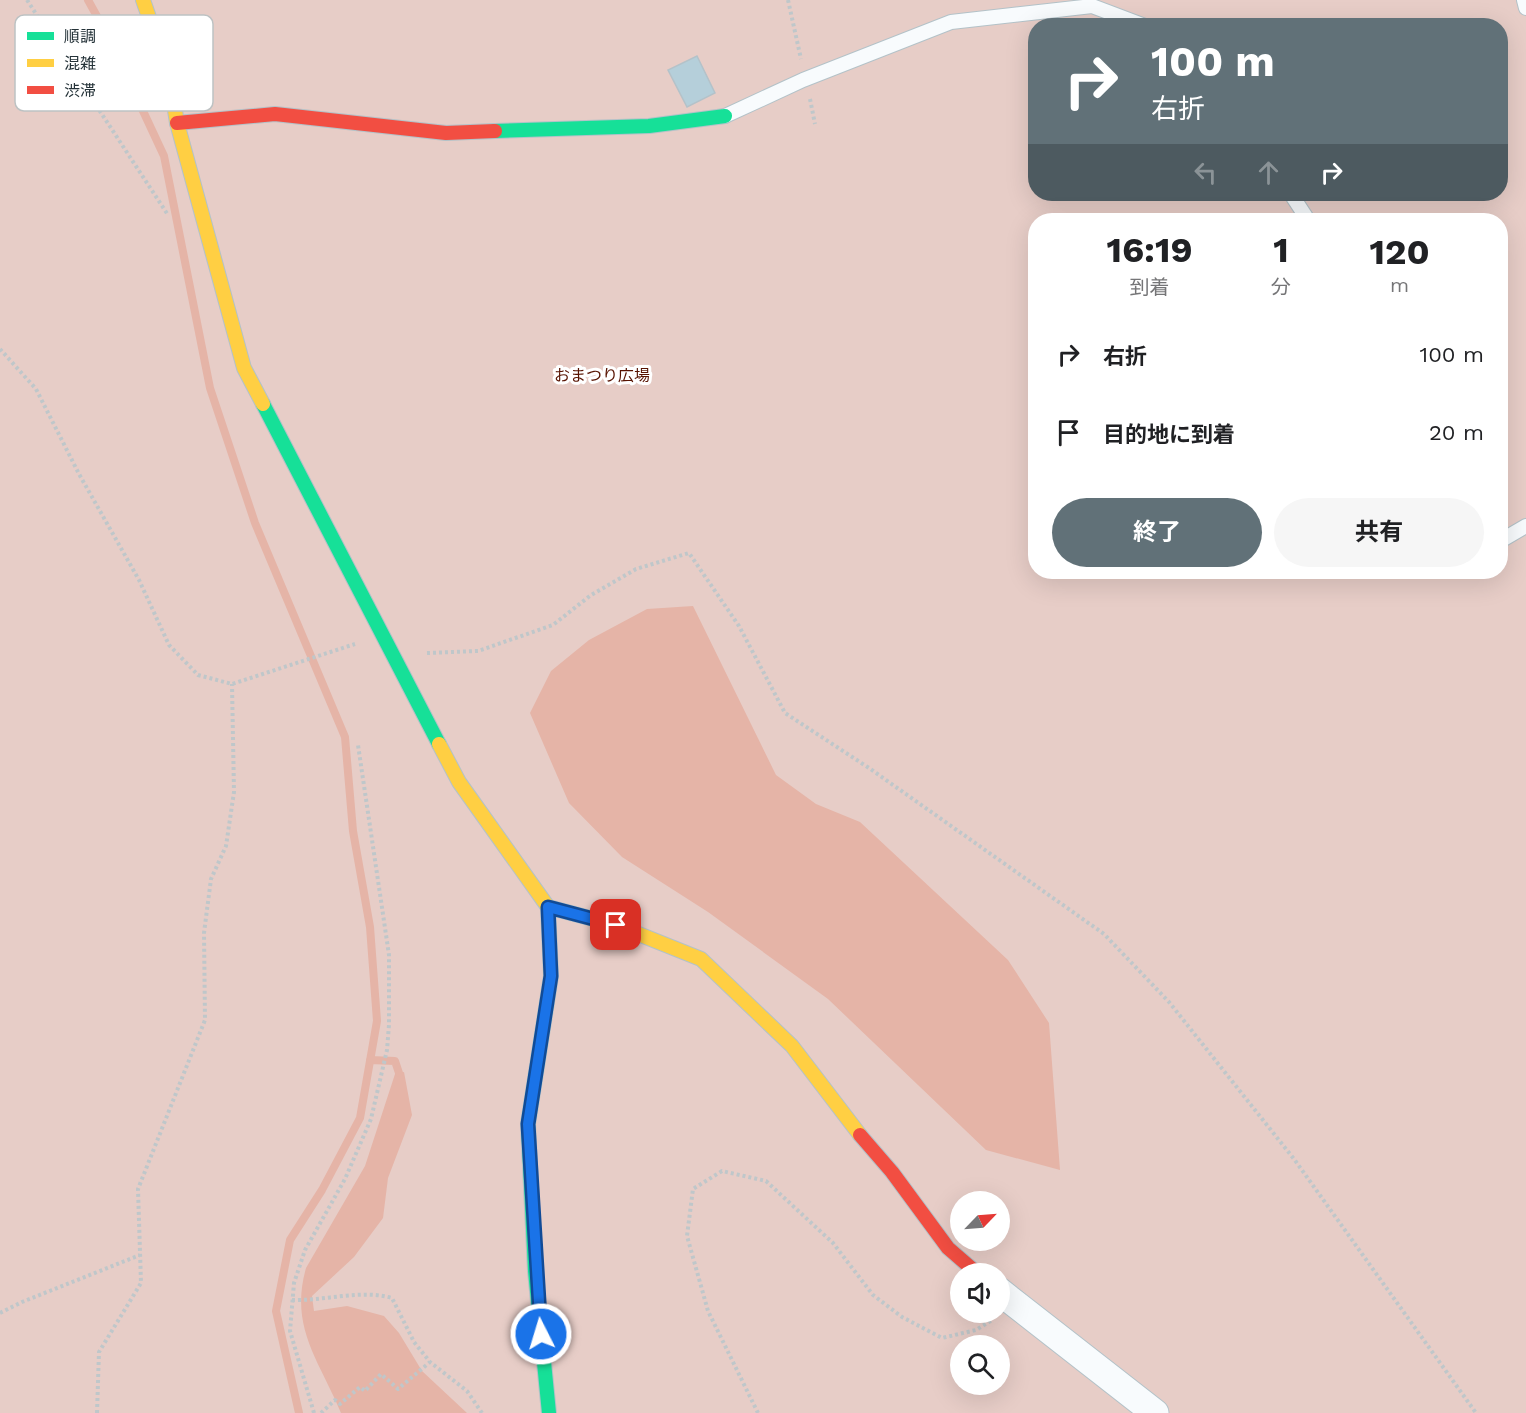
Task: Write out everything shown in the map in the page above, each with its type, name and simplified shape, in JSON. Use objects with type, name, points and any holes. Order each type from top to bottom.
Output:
[{"type":"street","points":[[142,0],[147,15]]},
{"type":"street","points":[[175,111],[244,368],[459,782],[548,907],[551,976],[528,1124],[535,1271],[549,1413]]},
{"type":"street","points":[[177,123],[275,114],[446,133],[649,126],[725,116]]},
{"type":"street","points":[[548,907],[616,925],[701,959],[792,1046],[837,1108],[892,1172],[948,1248],[965,1263]]},
{"type":"street","points":[[1010,1301],[1155,1413]]},
{"type":"lane","points":[[1524,0],[1526,8]]},
{"type":"lane","points":[[725,116],[803,80],[951,22],[1092,6],[1124,18]]},
{"type":"lane","points":[[1508,536],[1526,526]]},
{"type":"path","points":[[27,0],[37,15]]},
{"type":"path","points":[[100,111],[174,223]]},
{"type":"path","points":[[0,349],[36,389],[79,474],[139,580],[169,645],[198,675],[232,684],[354,644],[436,654],[478,651],[553,625],[591,595],[636,569],[689,553],[739,626],[784,713],[888,781],[1104,934],[1169,1002],[1294,1159],[1476,1413]]},
{"type":"path","points":[[97,1413],[99,1352],[141,1283],[138,1189],[205,1020],[204,933],[211,879],[226,846],[234,792],[232,684]]},
{"type":"path","points":[[314,1413],[290,1331],[294,1283],[305,1250],[345,1179],[371,1119],[387,1050],[389,955],[358,745]]},
{"type":"path","points":[[758,1413],[708,1311],[687,1236],[693,1189],[722,1171],[766,1181],[833,1243],[873,1295],[902,1317],[942,1338],[976,1330],[983,1323]]},
{"type":"path","points":[[0,1313],[140,1255]]},
{"type":"path","points":[[292,1300],[313,1301],[376,1293],[393,1298],[414,1342],[430,1362],[467,1391],[482,1413]]},
{"type":"path","points":[[321,1413],[335,1400],[340,1404],[360,1387],[365,1391],[381,1374],[398,1389],[420,1368],[430,1362]]},
{"type":"green space","name":"おまつり広場","points":[[0,0],[1526,0],[1526,1413],[0,1413]]},
{"type":"shaded area","points":[[693,606],[776,775],[816,804],[860,822],[1008,960],[1049,1023],[1060,1170],[986,1150],[828,999],[708,912],[622,857],[569,803],[530,713],[551,671],[589,640],[647,609]]},
{"type":"shaded area","points":[[404,1072],[412,1115],[388,1178],[383,1218],[354,1257],[312,1296],[314,1311],[347,1306],[384,1316],[399,1333],[422,1371],[467,1413],[341,1413],[309,1344],[301,1309],[302,1289],[306,1268],[365,1166],[395,1074]]},
{"type":"building","points":[[697,56],[715,93],[687,107],[668,70]]},
{"type":"waterway","points":[[88,0],[96,15]]},
{"type":"waterway","points":[[143,111],[164,156],[210,388],[255,523],[345,737],[353,831],[370,927],[377,1021],[360,1118],[322,1190],[290,1240],[276,1311],[299,1413]]},
{"type":"waterway","points":[[370,1060],[395,1061],[399,1073]]},
{"type":"traffic: fast","points":[[495,131],[649,126],[725,116]]},
{"type":"traffic: fast","points":[[263,404],[439,744]]},
{"type":"traffic: fast","points":[[547,1002],[528,1124],[535,1271],[549,1413]]},
{"type":"traffic: slow","points":[[143,0],[148,15]]},
{"type":"traffic: slow","points":[[175,111],[244,368],[263,404]]},
{"type":"traffic: slow","points":[[439,744],[459,782],[548,907],[551,976],[547,1002]]},
{"type":"traffic: slow","points":[[548,907],[616,925],[701,959],[792,1046],[860,1135]]},
{"type":"traffic: jam","points":[[177,123],[275,114],[446,133],[495,131]]},
{"type":"traffic: jam","points":[[860,1135],[892,1172],[948,1248],[965,1263]]},
{"type":"route","points":[[541,1334],[535,1271],[528,1124],[551,976],[548,907],[616,925]]}]
